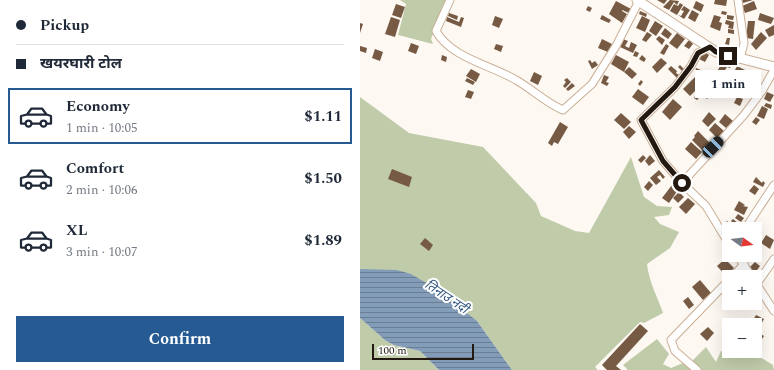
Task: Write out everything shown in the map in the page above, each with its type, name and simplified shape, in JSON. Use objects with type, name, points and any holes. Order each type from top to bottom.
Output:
[{"type":"street","points":[[450,0],[436,31],[441,40],[458,52],[516,80],[554,106],[563,110],[592,84],[616,46],[638,1],[716,52],[774,67]]},
{"type":"street","points":[[738,0],[744,44],[740,59]]},
{"type":"street","points":[[710,47],[698,53],[691,66],[675,87],[641,120],[663,161],[682,183],[706,206],[722,232]]},
{"type":"street","points":[[682,183],[744,115],[762,91],[774,70]]},
{"type":"street","points":[[750,222],[774,185]]},
{"type":"street","points":[[762,276],[774,259]]},
{"type":"street","points":[[738,270],[744,264],[748,270]]},
{"type":"street","points":[[696,370],[674,351],[670,340],[722,287]]},
{"type":"street","points":[[762,293],[774,311]]},
{"type":"green space","points":[[400,0],[447,0],[431,39],[433,44],[398,35],[406,4]]},
{"type":"green space","points":[[360,97],[409,133],[483,147],[536,203],[541,216],[575,231],[589,233],[631,157],[644,197],[657,206],[672,207],[669,215],[654,217],[660,224],[679,232],[670,248],[647,264],[651,283],[663,313],[644,323],[640,322],[595,367],[598,370],[512,370],[477,321],[360,269]]},
{"type":"green space","points":[[360,318],[386,341],[394,345],[420,351],[439,370],[360,370]]},
{"type":"green space","points":[[657,339],[669,354],[663,364],[671,368],[683,363],[692,370],[628,370],[623,365]]},
{"type":"green space","points":[[706,347],[716,362],[722,351],[722,358],[762,358],[773,365],[774,370],[699,370],[694,367],[693,360]]},
{"type":"water","points":[[360,269],[397,270],[411,274],[435,288],[477,321],[512,370],[439,370],[420,351],[394,345],[386,341],[360,318]]},
{"type":"building","points":[[657,0],[667,0],[664,4]]},
{"type":"building","points":[[670,0],[679,1],[677,5],[674,2],[669,10],[663,7]]},
{"type":"building","points":[[715,0],[727,0],[726,6],[714,4]]},
{"type":"building","points":[[742,0],[753,0],[743,3]]},
{"type":"building","points":[[616,1],[631,9],[629,13],[622,10],[627,14],[622,23],[609,14]]},
{"type":"building","points":[[696,1],[704,5],[701,12],[693,8]]},
{"type":"building","points":[[754,1],[757,9],[745,13],[742,6]]},
{"type":"building","points":[[680,3],[683,5],[677,15],[670,11],[674,4],[678,6]]},
{"type":"building","points":[[396,4],[405,7],[401,18],[392,15]]},
{"type":"building","points":[[588,6],[592,8],[590,12],[586,10]]},
{"type":"building","points":[[684,6],[690,10],[684,19],[678,15],[681,16],[684,11],[681,10]]},
{"type":"building","points":[[692,10],[699,14],[695,22],[688,18]]},
{"type":"building","points":[[640,11],[647,14],[646,17],[639,14]]},
{"type":"building","points":[[722,11],[727,12],[726,15],[721,14]]},
{"type":"building","points":[[449,13],[458,16],[457,20],[448,16]]},
{"type":"building","points":[[760,13],[774,18],[771,24],[758,20]]},
{"type":"building","points":[[602,15],[611,20],[609,23],[600,19]]},
{"type":"building","points":[[714,15],[721,17],[719,22],[722,23],[720,31],[710,27]]},
{"type":"building","points":[[727,15],[734,16],[733,20],[727,19]]},
{"type":"building","points":[[495,16],[503,19],[499,28],[492,25]]},
{"type":"building","points":[[642,16],[650,20],[645,32],[636,28]]},
{"type":"building","points":[[391,17],[400,20],[395,37],[385,34]]},
{"type":"building","points":[[447,17],[459,22],[461,17],[464,18],[461,27],[446,21]]},
{"type":"building","points":[[726,20],[734,22],[733,29],[728,28],[729,25],[725,24]]},
{"type":"building","points":[[655,21],[663,26],[656,36],[649,31]]},
{"type":"building","points":[[748,21],[755,21],[753,39],[746,38]]},
{"type":"building","points":[[360,23],[363,24],[360,33]]},
{"type":"building","points":[[774,25],[774,35],[769,37],[765,30]]},
{"type":"building","points":[[665,28],[672,34],[668,39],[661,34]]},
{"type":"building","points":[[728,29],[734,30],[734,34],[728,33]]},
{"type":"building","points":[[647,32],[652,35],[646,42],[642,40]]},
{"type":"building","points":[[761,32],[767,38],[756,50],[751,44]]},
{"type":"building","points":[[677,33],[685,39],[677,49],[669,43]]},
{"type":"building","points":[[659,36],[665,40],[662,45],[656,39]]},
{"type":"building","points":[[727,38],[730,38],[729,45],[725,44]]},
{"type":"building","points":[[602,39],[612,44],[608,52],[598,48]]},
{"type":"building","points":[[623,39],[628,41],[625,46],[629,48],[631,42],[637,45],[633,53],[620,47]]},
{"type":"building","points":[[689,40],[693,44],[689,49],[684,46]]},
{"type":"building","points":[[411,43],[419,46],[416,54],[408,51]]},
{"type":"building","points":[[496,44],[503,46],[501,52],[494,49]]},
{"type":"building","points":[[666,44],[669,46],[664,55],[660,53]]},
{"type":"building","points":[[732,45],[736,46],[735,50],[731,49]]},
{"type":"building","points":[[360,46],[367,48],[366,53],[360,51]]},
{"type":"building","points":[[375,49],[383,52],[380,61],[372,58]]},
{"type":"building","points":[[635,51],[639,53],[637,57],[633,56]]},
{"type":"building","points":[[703,51],[709,55],[705,62],[699,59]]},
{"type":"building","points":[[442,55],[447,57],[446,62],[441,60]]},
{"type":"building","points":[[616,55],[629,62],[624,72],[611,64]]},
{"type":"building","points":[[642,55],[646,59],[644,62],[639,59]]},
{"type":"building","points":[[661,58],[667,63],[657,73],[652,67]]},
{"type":"building","points":[[590,60],[592,63],[595,61],[598,65],[592,69],[588,61]]},
{"type":"building","points":[[721,64],[724,66],[725,64],[732,65],[730,68],[727,67],[725,70],[728,71],[721,84],[713,79],[716,74],[721,79],[724,73],[718,70]]},
{"type":"building","points":[[680,65],[684,69],[682,71],[678,67]]},
{"type":"building","points":[[671,66],[679,75],[677,78],[668,69]]},
{"type":"building","points":[[737,66],[749,72],[742,86],[730,80]]},
{"type":"building","points":[[629,67],[637,74],[632,79],[624,72]]},
{"type":"building","points":[[696,68],[701,70],[699,73],[695,72]]},
{"type":"building","points":[[471,69],[480,74],[476,82],[466,76]]},
{"type":"building","points":[[534,72],[542,76],[538,85],[530,81]]},
{"type":"building","points":[[604,75],[609,77],[606,82],[609,83],[607,86],[601,83]]},
{"type":"building","points":[[695,77],[702,84],[690,96],[683,89]]},
{"type":"building","points":[[467,78],[475,82],[473,85],[465,81]]},
{"type":"building","points":[[567,78],[571,82],[565,88],[563,86],[566,82],[564,80]]},
{"type":"building","points":[[641,80],[643,82],[640,86],[638,84]]},
{"type":"building","points":[[572,83],[575,86],[568,91],[566,89]]},
{"type":"building","points":[[638,89],[649,97],[643,105],[632,97]]},
{"type":"building","points":[[468,90],[474,92],[471,99],[465,97]]},
{"type":"building","points":[[706,91],[710,94],[707,99],[703,96]]},
{"type":"building","points":[[698,92],[702,95],[697,100],[694,98]]},
{"type":"building","points":[[767,92],[774,95],[770,102],[764,99]]},
{"type":"building","points":[[737,97],[743,99],[740,106],[734,103]]},
{"type":"building","points":[[673,99],[682,107],[670,120],[662,112]]},
{"type":"building","points":[[766,103],[772,105],[771,109],[764,106]]},
{"type":"building","points":[[762,106],[768,109],[764,119],[757,116]]},
{"type":"building","points":[[709,112],[716,119],[708,127],[702,121]]},
{"type":"building","points":[[621,113],[631,122],[624,129],[614,120]]},
{"type":"building","points":[[725,114],[733,121],[726,128],[719,122]]},
{"type":"building","points":[[756,117],[760,120],[756,125],[752,122]]},
{"type":"building","points":[[560,122],[568,127],[558,144],[554,142],[552,146],[548,143]]},
{"type":"building","points":[[715,123],[724,131],[717,138],[709,130]]},
{"type":"building","points":[[629,126],[636,132],[629,139],[623,132]]},
{"type":"building","points":[[698,131],[710,143],[703,151],[692,140]]},
{"type":"building","points":[[691,142],[702,152],[696,159],[685,149]]},
{"type":"building","points":[[643,155],[646,158],[641,163],[638,160]]},
{"type":"building","points":[[650,155],[655,161],[649,166],[645,161]]},
{"type":"building","points":[[392,169],[412,177],[409,187],[388,179]]},
{"type":"building","points":[[659,170],[665,177],[663,179],[660,175],[657,177],[661,181],[656,185],[650,178]]},
{"type":"building","points":[[756,177],[762,183],[763,181],[765,183],[763,187],[753,182]]},
{"type":"building","points":[[649,181],[653,185],[648,191],[644,187]]},
{"type":"building","points":[[672,185],[678,190],[669,203],[662,198]]},
{"type":"building","points":[[754,185],[759,189],[755,195],[749,191]]},
{"type":"building","points":[[679,192],[684,197],[678,203],[673,198]]},
{"type":"building","points":[[688,198],[695,204],[686,214],[679,207]]},
{"type":"building","points":[[739,201],[745,205],[743,206],[748,207],[744,215],[734,210]]},
{"type":"building","points":[[738,214],[744,218],[741,222],[735,218]]},
{"type":"building","points":[[766,235],[774,240],[770,249],[762,244]]},
{"type":"building","points":[[425,238],[433,245],[429,251],[420,244]]},
{"type":"building","points":[[722,262],[728,262],[734,268],[732,270],[722,270],[722,272],[717,266]]},
{"type":"building","points":[[755,262],[760,266],[757,270],[751,270],[749,268]]},
{"type":"building","points":[[700,280],[711,293],[703,300],[692,287]]},
{"type":"building","points":[[688,297],[694,305],[689,309],[683,301]]},
{"type":"building","points":[[756,315],[762,318],[754,318]]},
{"type":"building","points":[[640,324],[648,331],[616,366],[621,370],[607,370],[602,365]]},
{"type":"building","points":[[708,327],[714,333],[707,341],[700,334]]},
{"type":"route","points":[[682,183],[663,161],[641,120],[675,87],[691,66],[698,53],[710,47],[716,52],[728,56]]},
{"type":"water label","name":"तिनाउ नदी","points":[[447,296]]}]
